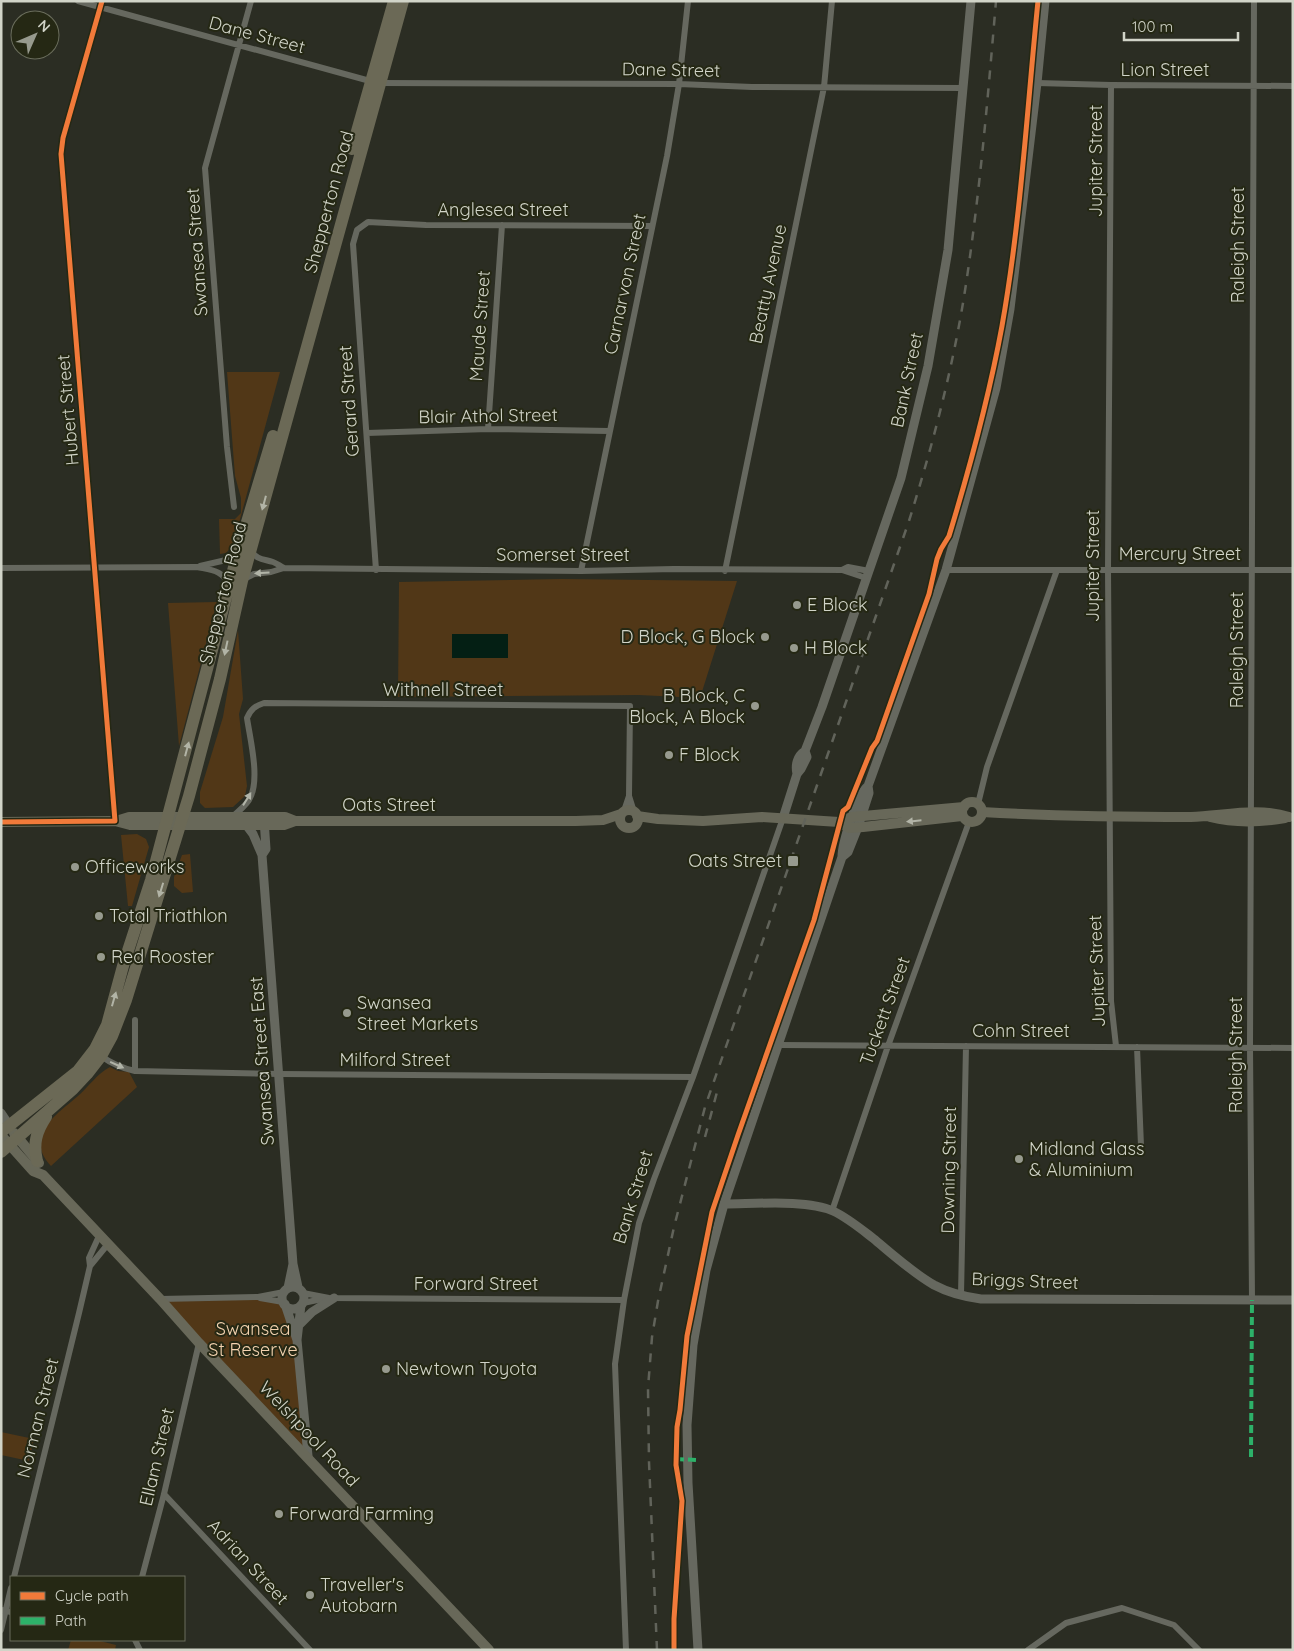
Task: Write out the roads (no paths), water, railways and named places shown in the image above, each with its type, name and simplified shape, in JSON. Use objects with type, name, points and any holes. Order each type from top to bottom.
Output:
[{"type":"highway","name":"Shepperton Road","points":[[6,1137],[56,1103],[82,1080],[101,1056],[112,1036],[126,1000],[181,821],[220,679],[242,580],[375,82],[394,1]]},
{"type":"highway","name":"Shepperton Road","points":[[6,1137],[78,1071],[101,1038],[151,880],[238,552],[375,82],[403,1]]},
{"type":"highway","points":[[37,1161],[36,1133],[56,1103]]},
{"type":"main road","points":[[965,815],[972,802],[980,808],[1036,815],[1207,817],[1224,813],[1274,820],[1291,817]]},
{"type":"main road","points":[[855,822],[965,815],[978,820],[980,808]]},
{"type":"main road","name":"Oats Street","points":[[181,821],[232,817],[264,821]]},
{"type":"main road","name":"Oats Street","points":[[1,822],[115,821],[130,825],[181,821],[247,826],[285,817],[295,821],[576,821],[629,817],[703,821],[783,818],[855,822]]},
{"type":"main road","name":"Welshpool Road","points":[[6,1137],[41,1165],[43,1175]]},
{"type":"main road","name":"Welshpool Road","points":[[6,1137],[33,1171],[43,1175],[489,1650]]},
{"type":"street","name":"Dane Street","points":[[78,1],[101,4],[238,45],[375,82],[962,88]]},
{"type":"street","name":"Swansea Street","points":[[234,506],[227,448],[205,168],[251,1]]},
{"type":"street","name":"Carnarvon Street","points":[[581,571],[667,156],[679,84],[688,1]]},
{"type":"street","name":"Beatty Avenue","points":[[724,571],[824,87],[832,1]]},
{"type":"street","name":"Bank Street","points":[[626,1650],[615,1384],[617,1343],[639,1223],[693,1077],[797,774],[802,769],[807,757],[805,751],[901,478],[928,366],[948,250],[971,1]]},
{"type":"street","points":[[698,1650],[688,1483],[687,1425],[693,1345],[706,1270],[724,1204],[842,858],[848,852],[855,822],[869,793],[868,786],[946,570],[996,388],[1010,309],[1045,1]]},
{"type":"street","name":"Raleigh Street","points":[[1252,1300],[1250,1048],[1254,1]]},
{"type":"street","name":"Hubert Street","points":[[101,4],[63,138],[61,154],[115,821]]},
{"type":"street","name":"Lion Street","points":[[1037,83],[1293,86]]},
{"type":"street","name":"Jupiter Street","points":[[1111,85],[1108,569],[1111,1002],[1116,1046]]},
{"type":"street","name":"Anglesea Street","points":[[357,230],[368,222],[426,225],[652,226]]},
{"type":"street","name":"Maude Street","points":[[488,429],[502,225]]},
{"type":"street","name":"Gerard Street","points":[[357,230],[353,244],[376,570]]},
{"type":"street","name":"Blair Athol Street","points":[[367,433],[488,429],[609,431]]},
{"type":"street","name":"Somerset Street","points":[[251,550],[257,557],[272,561],[284,568]]},
{"type":"street","points":[[197,567],[226,560],[238,552]]},
{"type":"street","points":[[1,568],[197,567],[215,570],[223,574],[229,586]]},
{"type":"street","name":"Somerset Street","points":[[242,580],[254,574],[284,568],[581,571],[674,569],[724,571],[842,570],[848,567],[868,575]]},
{"type":"street","name":"Mercury Street","points":[[946,570],[1293,570]]},
{"type":"street","points":[[980,808],[987,767],[1057,570]]},
{"type":"street","name":"Withnell Street","points":[[232,817],[250,799],[254,777],[247,718],[250,711],[264,703],[630,706],[629,796]]},
{"type":"street","points":[[629,796],[629,817]]},
{"type":"street","points":[[629,796],[629,817]]},
{"type":"street","name":"Tuckett Street","points":[[832,1211],[965,815]]},
{"type":"street","name":"Swansea Street East","points":[[262,856],[266,849],[264,821]]},
{"type":"street","name":"Swansea Street East","points":[[247,826],[253,834],[262,856],[293,1264],[301,1290]]},
{"type":"street","points":[[135,1020],[135,1070]]},
{"type":"street","name":"Cohn Street","points":[[779,1045],[1293,1048]]},
{"type":"street","name":"Downing Street","points":[[962,1294],[966,1046]]},
{"type":"street","points":[[1137,1047],[1142,1146]]},
{"type":"street","name":"Milford Street","points":[[101,1056],[123,1069],[135,1070],[280,1074],[693,1077]]},
{"type":"street","points":[[1,1113],[6,1137]]},
{"type":"street","name":"Briggs Street","points":[[724,1204],[804,1204],[832,1211],[852,1222],[934,1284],[949,1292],[982,1299],[1293,1300]]},
{"type":"street","name":"Norman Street","points":[[14,1576],[90,1266],[89,1258],[99,1236]]},
{"type":"street","name":"Norman Street","points":[[90,1266],[108,1244]]},
{"type":"street","name":"Swansea Street East","points":[[286,1290],[293,1264]]},
{"type":"street","points":[[160,1299],[258,1297],[286,1290],[301,1290],[302,1304],[297,1340]]},
{"type":"street","points":[[286,1290],[282,1297],[297,1340],[308,1456]]},
{"type":"street","name":"Forward Street","points":[[301,1290],[331,1298]]},
{"type":"street","points":[[258,1297],[284,1303],[294,1309],[302,1304]]},
{"type":"street","points":[[300,1324],[331,1298]]},
{"type":"street","name":"Forward Street","points":[[302,1304],[331,1298],[624,1300]]},
{"type":"street","name":"Ellam Street","points":[[142,1576],[164,1494],[199,1343]]},
{"type":"street","name":"Adrian Street","points":[[164,1494],[310,1650]]},
{"type":"street","points":[[1,1630],[10,1593]]},
{"type":"street","points":[[1028,1650],[1066,1623],[1122,1608],[1174,1625],[1199,1650]]},
{"type":"railway","points":[[657,1650],[649,1462],[648,1388],[652,1337],[658,1301],[674,1227],[705,1107],[909,521],[934,433],[949,374],[966,284],[980,179],[996,1]]},
{"type":"railway","points":[[705,1137],[717,1092]]},
{"type":"place","name":"E Block","points":[[797,605]]},
{"type":"place","name":"D Block, G Block","points":[[765,637]]},
{"type":"place","name":"H Block","points":[[794,648]]},
{"type":"place","name":"B Block, C Block, A Block","points":[[755,706]]},
{"type":"place","name":"F Block","points":[[669,755]]},
{"type":"place","name":"Oats Street","points":[[793,861]]},
{"type":"place","name":"Officeworks","points":[[75,867]]},
{"type":"place","name":"Total Triathlon","points":[[99,916]]},
{"type":"place","name":"Red Rooster","points":[[101,957]]},
{"type":"place","name":"Swansea Street Markets","points":[[347,1013]]},
{"type":"place","name":"Midland Glass & Aluminium","points":[[1019,1159]]},
{"type":"place","name":"Newtown Toyota","points":[[386,1369]]},
{"type":"place","name":"Forward Farming","points":[[279,1514]]},
{"type":"place","name":"Traveller's Autobarn","points":[[310,1595]]},
{"type":"park label","name":"Swansea St Reserve","points":[[253,1339]]}]
